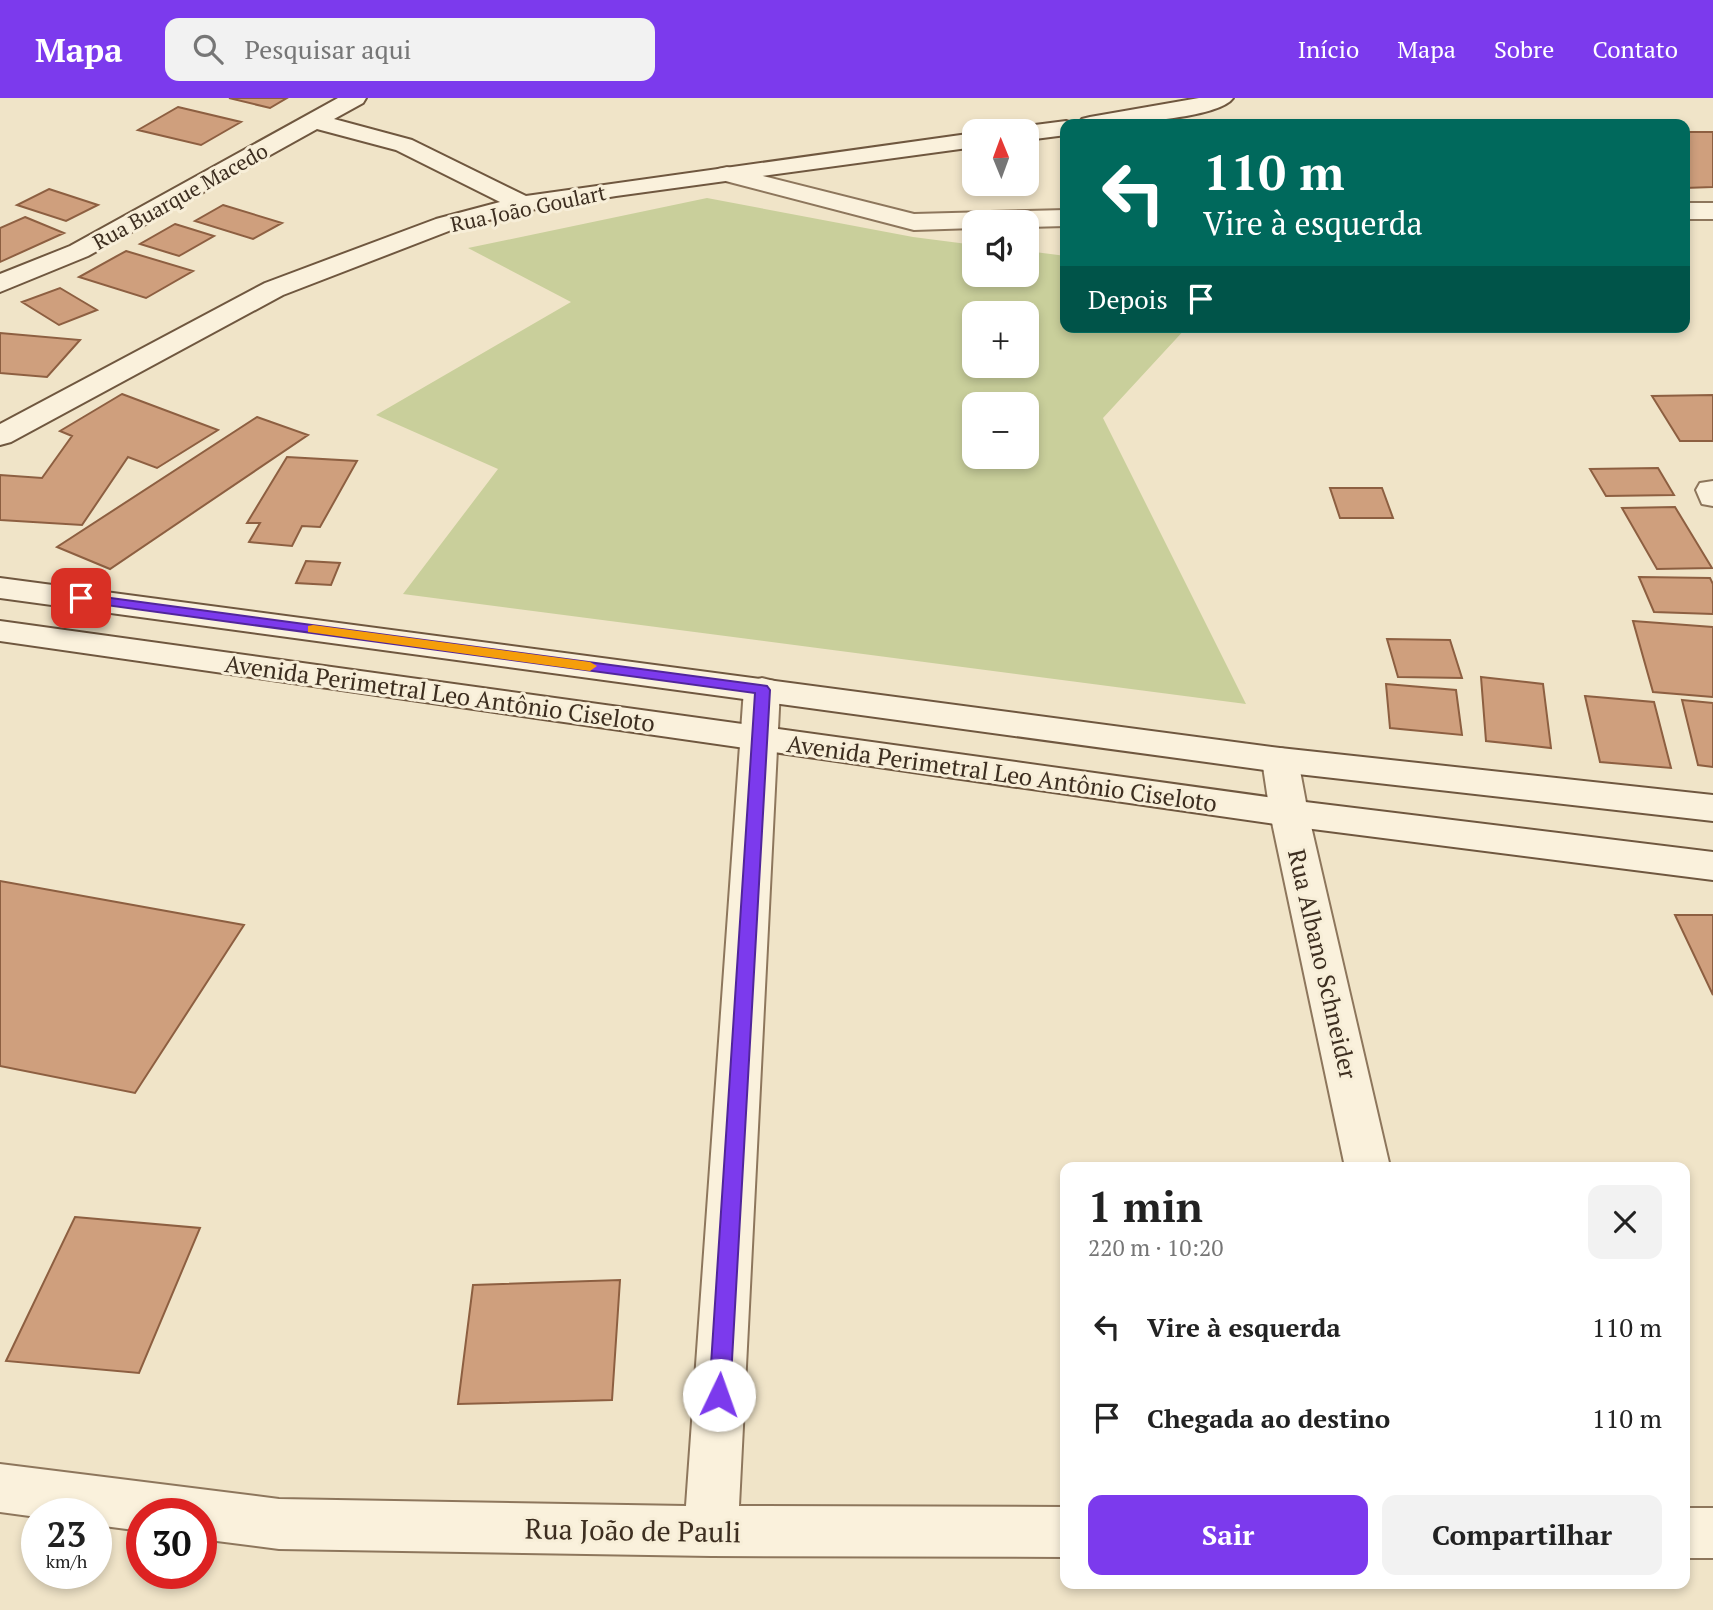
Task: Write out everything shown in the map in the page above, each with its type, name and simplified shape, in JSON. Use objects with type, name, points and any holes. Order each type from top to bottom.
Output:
[{"type":"street","name":"Rua Buarque Macedo","points":[[0,284],[79,251],[355,98]]},
{"type":"street","points":[[1120,119],[1197,106],[1222,98]]},
{"type":"street","points":[[314,121],[404,145],[523,204]]},
{"type":"street","points":[[1040,131],[1060,129]]},
{"type":"street","name":"Rua João Goulart","points":[[0,436],[274,289],[445,224],[523,204],[962,142]]},
{"type":"street","points":[[727,174],[914,222],[1060,218]]},
{"type":"street","points":[[1690,211],[1713,211]]},
{"type":"street","name":"Avenida Perimetral Leo Antônio Ciseloto","points":[[0,588],[1280,760],[1713,808]]},
{"type":"street","points":[[102,646],[135,606]]},
{"type":"street","name":"Avenida Perimetral Leo Antônio Ciseloto","points":[[0,631],[1289,813],[1713,866]]},
{"type":"street","points":[[711,1531],[762,690]]},
{"type":"street","name":"Rua Albano Schneider","points":[[1280,760],[1289,813],[1367,1162]]},
{"type":"street","name":"Rua João de Pauli","points":[[0,1488],[126,1504]]},
{"type":"street","name":"Rua João de Pauli","points":[[217,1516],[279,1524],[711,1531],[1060,1532]]},
{"type":"street","points":[[1690,1533],[1713,1533]]},
{"type":"green space","points":[[707,198],[913,237],[962,243],[962,287],[1039,287],[1039,253],[1060,255],[1060,333],[1181,333],[1103,418],[1246,704],[403,594],[498,469],[376,415],[571,302],[468,248]]},
{"type":"building","points":[[229,98],[287,98],[270,108]]},
{"type":"building","points":[[178,107],[241,122],[201,145],[138,130]]},
{"type":"building","points":[[1690,132],[1713,132],[1713,187],[1690,188]]},
{"type":"building","points":[[49,189],[98,205],[66,221],[17,205]]},
{"type":"building","points":[[223,205],[282,223],[253,239],[195,221]]},
{"type":"building","points":[[25,217],[64,233],[0,262],[0,228]]},
{"type":"building","points":[[175,224],[214,236],[179,256],[140,244]]},
{"type":"building","points":[[126,251],[193,271],[146,298],[79,277]]},
{"type":"building","points":[[60,288],[97,310],[59,325],[22,302]]},
{"type":"building","points":[[0,333],[80,340],[47,377],[0,373]]},
{"type":"building","points":[[122,394],[218,430],[157,468],[128,457],[82,525],[0,520],[0,475],[42,478],[72,436],[60,431]]},
{"type":"building","points":[[1713,395],[1713,441],[1680,441],[1652,396]]},
{"type":"building","points":[[257,417],[308,435],[110,569],[57,547]]},
{"type":"building","points":[[287,457],[357,461],[320,527],[302,526],[292,546],[249,542],[260,523],[247,523]]},
{"type":"building","points":[[1658,468],[1674,495],[1606,496],[1590,469]]},
{"type":"building","points":[[1330,488],[1382,488],[1393,518],[1340,518]]},
{"type":"building","points":[[1675,507],[1712,568],[1657,569],[1622,508]]},
{"type":"building","points":[[306,561],[340,563],[331,585],[296,583]]},
{"type":"building","points":[[1639,577],[1710,578],[1713,584],[1713,614],[1654,612]]},
{"type":"building","points":[[1633,621],[1713,627],[1713,697],[1653,692]]},
{"type":"building","points":[[1387,639],[1450,640],[1462,678],[1398,677]]},
{"type":"building","points":[[1481,677],[1543,684],[1551,748],[1486,741]]},
{"type":"building","points":[[1386,684],[1456,690],[1462,735],[1390,728]]},
{"type":"building","points":[[1585,696],[1654,702],[1671,768],[1600,762]]},
{"type":"building","points":[[1682,700],[1713,703],[1713,767],[1698,765]]},
{"type":"building","points":[[0,881],[244,925],[135,1093],[0,1066]]},
{"type":"building","points":[[1675,915],[1713,915],[1713,995]]},
{"type":"building","points":[[75,1217],[200,1228],[139,1373],[6,1361]]},
{"type":"building","points":[[620,1280],[612,1400],[458,1404],[473,1285]]},
{"type":"slow traffic","points":[[313,629],[590,666]]},
{"type":"route","points":[[81,598],[762,690],[719,1395]]}]
